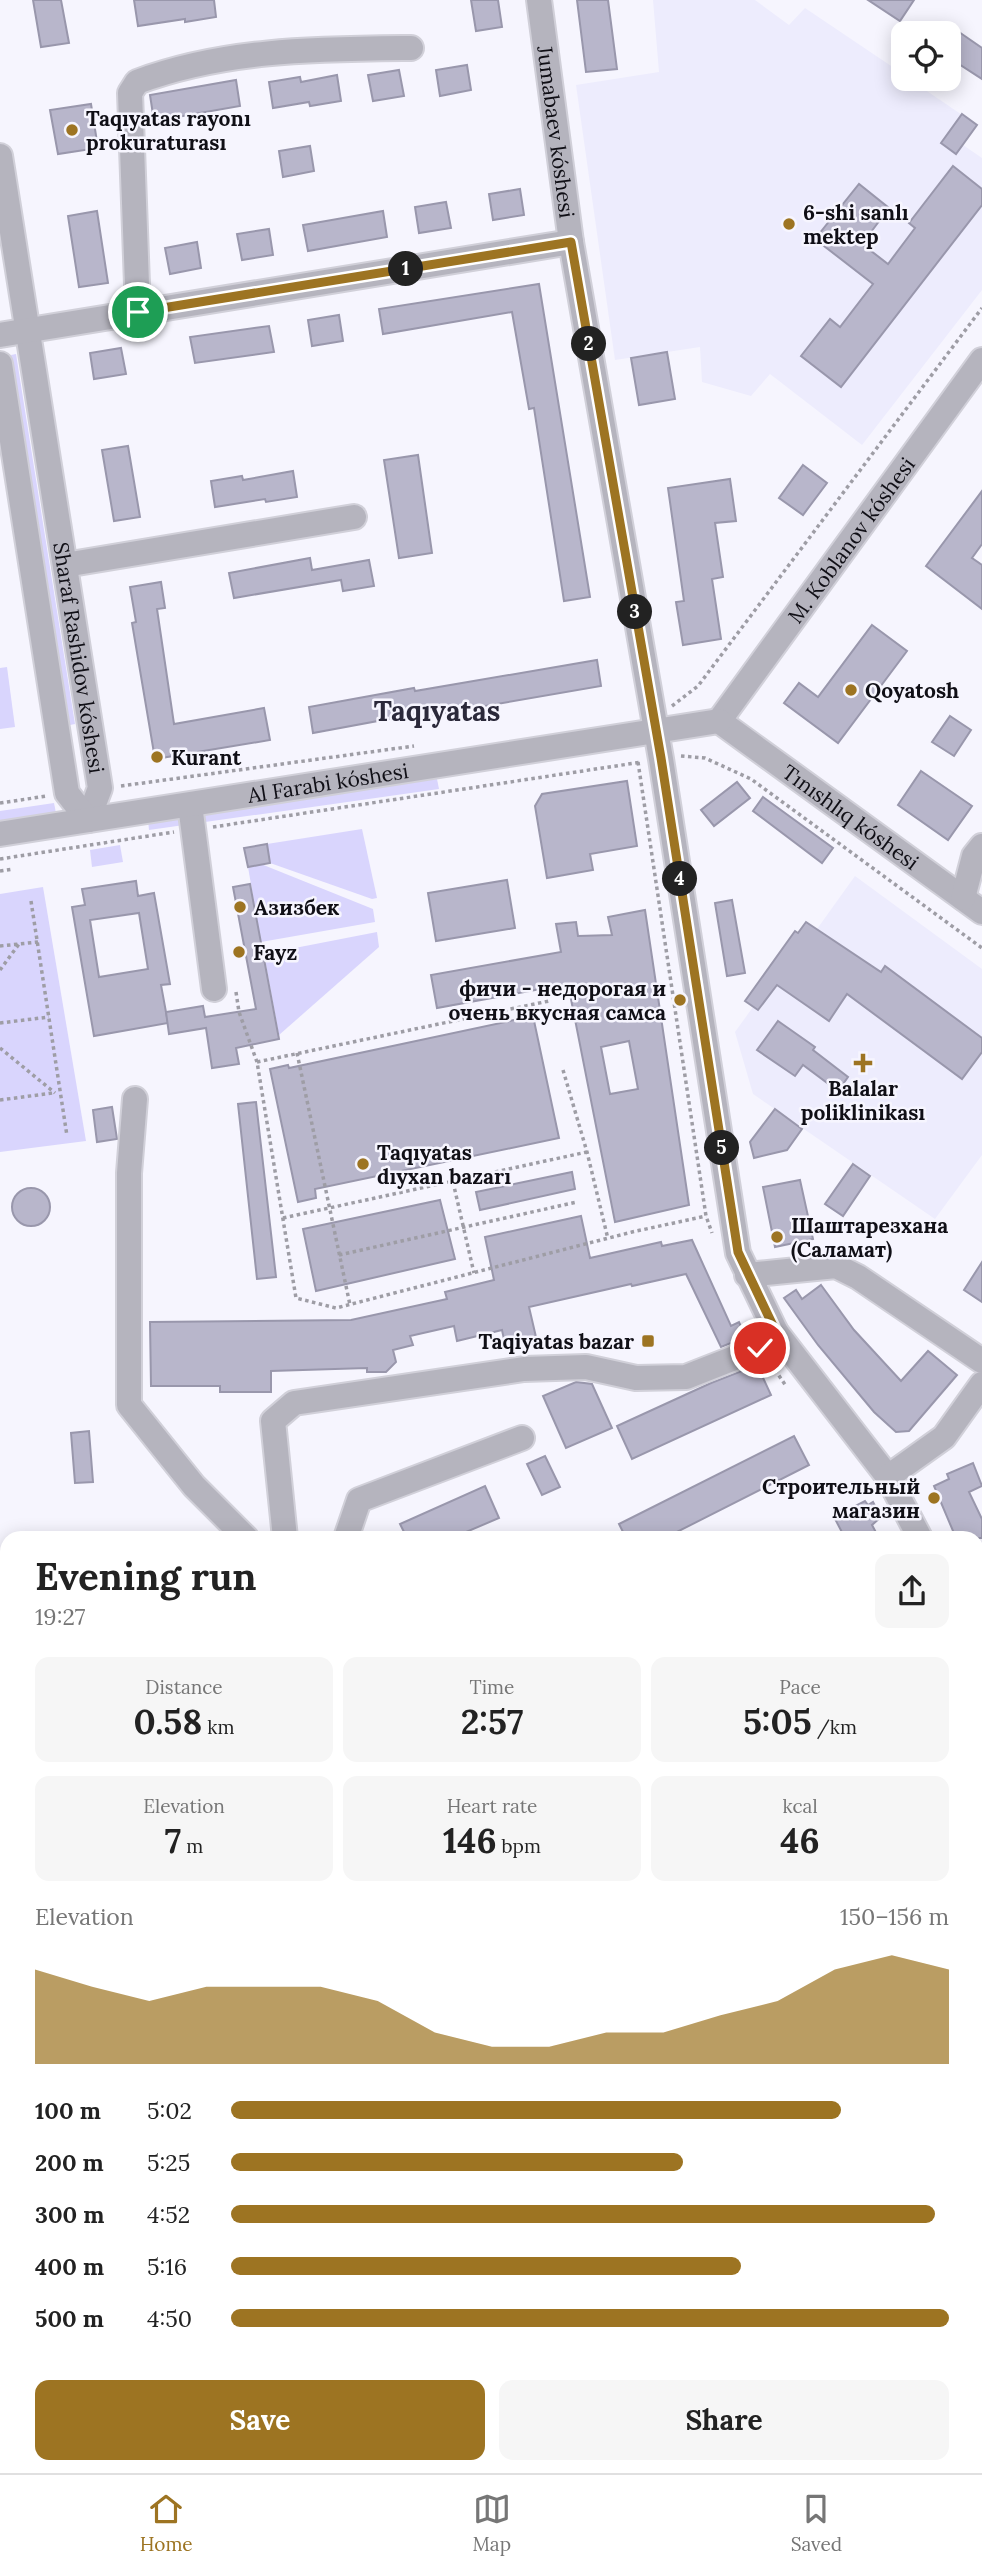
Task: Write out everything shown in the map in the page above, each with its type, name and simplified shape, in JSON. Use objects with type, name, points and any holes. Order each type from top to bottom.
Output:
[{"type":"street","name":"Jumabaev kóshesi","points":[[539,0],[571,242],[656,732],[738,1252],[776,1332],[888,1477],[916,1531]]},
{"type":"street","points":[[138,312],[130,93],[137,82],[206,61],[299,49],[411,48]]},
{"type":"street","name":"Sharaf Rashidov kóshesi","points":[[0,156],[100,788],[88,820]]},
{"type":"street","points":[[0,335],[571,242]]},
{"type":"street","name":"M. Koblanov kóshesi","points":[[719,721],[982,360]]},
{"type":"street","name":"Sharaf Rashidov kóshesi","points":[[0,364],[67,793],[88,820]]},
{"type":"street","points":[[65,565],[354,517]]},
{"type":"street","name":"Al Farabi kóshesi","points":[[0,834],[719,721]]},
{"type":"street","name":"Tınıshlıq kóshesi","points":[[719,721],[976,900]]},
{"type":"street","points":[[190,805],[225,987]]},
{"type":"street","points":[[976,900],[974,856],[982,846]]},
{"type":"street","points":[[135,1099],[129,1173],[129,1405],[194,1486],[239,1531]]},
{"type":"street","points":[[747,1275],[836,1266],[858,1277],[982,1361]]},
{"type":"street","points":[[284,1531],[274,1421],[294,1403],[524,1369],[586,1367],[636,1378],[686,1377],[760,1348],[776,1332]]},
{"type":"street","points":[[888,1477],[944,1437],[982,1384]]},
{"type":"street","points":[[348,1531],[359,1500],[522,1438]]},
{"type":"path","points":[[667,709],[698,686],[982,308]]},
{"type":"path","points":[[121,786],[424,744]]},
{"type":"path","points":[[675,756],[705,758],[751,779],[982,948]]},
{"type":"path","points":[[0,859],[647,761]]},
{"type":"path","points":[[0,803],[47,796]]},
{"type":"path","points":[[0,871],[13,869]]},
{"type":"path","points":[[31,901],[67,1136]]},
{"type":"path","points":[[0,946],[38,942]]},
{"type":"path","points":[[0,970],[19,944]]},
{"type":"path","points":[[225,987],[239,1012],[257,1062],[296,1298],[336,1308],[706,1216]]},
{"type":"path","points":[[257,1062],[548,1001]]},
{"type":"path","points":[[0,1023],[49,1017]]},
{"type":"path","points":[[0,1048],[55,1093]]},
{"type":"path","points":[[297,1054],[350,1305]]},
{"type":"path","points":[[563,1070],[608,1239]]},
{"type":"path","points":[[0,1100],[61,1092]]},
{"type":"path","points":[[283,1218],[587,1152]]},
{"type":"path","points":[[453,1182],[474,1273]]},
{"type":"path","points":[[339,1255],[577,1202]]},
{"type":"shaded area","name":"6-shi sanlı mektep","points":[[653,0],[755,0],[789,25],[805,8],[891,66],[891,91],[927,91],[977,125],[963,145],[982,158],[982,290],[862,445],[770,374],[751,396],[702,382],[700,347],[615,360],[576,85],[659,72]]},
{"type":"shaded area","points":[[16,354],[75,724],[70,725],[11,355]]},
{"type":"shaded area","points":[[7,667],[15,727],[0,729],[0,668]]},
{"type":"shaded area","points":[[437,779],[439,789],[149,830],[148,820]]},
{"type":"shaded area","points":[[54,803],[56,813],[0,821],[0,811]]},
{"type":"shaded area","points":[[362,829],[377,898],[372,899],[270,863],[267,844]]},
{"type":"shaded area","points":[[120,845],[123,862],[92,867],[90,850]]},
{"type":"shaded area","points":[[261,864],[373,909],[375,922],[261,942],[248,867]]},
{"type":"shaded area","name":"Balalar poliklinikası","points":[[855,876],[982,969],[982,1155],[935,1219],[753,1094],[735,1032],[753,1007],[759,1010]]},
{"type":"shaded area","points":[[43,887],[86,1141],[0,1152],[0,894]]},
{"type":"shaded area","points":[[377,932],[379,947],[279,1035],[264,954]]},
{"type":"building","points":[[33,0],[61,0],[69,43],[41,47]]},
{"type":"building","points":[[134,0],[214,0],[216,17],[138,26]]},
{"type":"building","points":[[471,0],[498,0],[502,27],[476,31]]},
{"type":"building","points":[[577,0],[608,0],[617,69],[586,72]]},
{"type":"building","points":[[868,0],[914,0],[900,21]]},
{"type":"building","points":[[961,33],[982,48],[982,79],[961,65]]},
{"type":"building","points":[[467,65],[471,90],[440,96],[436,70]]},
{"type":"building","points":[[399,70],[404,96],[373,101],[368,75]]},
{"type":"building","points":[[337,75],[341,101],[310,106],[309,102],[273,108],[269,82],[300,77],[301,82]]},
{"type":"building","points":[[236,80],[240,106],[154,121],[150,95]]},
{"type":"building","points":[[91,104],[98,148],[58,154],[50,110]]},
{"type":"building","points":[[962,114],[977,125],[956,154],[941,143]]},
{"type":"building","points":[[310,146],[314,171],[283,177],[279,151]]},
{"type":"building","points":[[953,166],[982,189],[982,205],[841,387],[801,356],[830,319],[840,327],[873,284],[815,239],[859,184],[889,208],[862,244],[888,264],[915,228],[909,223]]},
{"type":"building","points":[[520,189],[524,215],[493,220],[489,194]]},
{"type":"building","points":[[446,202],[451,228],[419,233],[415,207]]},
{"type":"building","points":[[97,211],[108,283],[79,287],[68,216]]},
{"type":"building","points":[[383,211],[387,237],[308,251],[303,225]]},
{"type":"building","points":[[269,229],[273,255],[242,260],[237,234]]},
{"type":"building","points":[[197,242],[201,268],[170,274],[165,248]]},
{"type":"building","points":[[539,284],[590,597],[564,601],[534,408],[529,409],[512,312],[383,334],[379,309]]},
{"type":"building","points":[[339,315],[343,341],[312,346],[308,320]]},
{"type":"building","points":[[269,326],[274,352],[195,363],[190,337]]},
{"type":"building","points":[[121,348],[126,374],[94,379],[90,353]]},
{"type":"building","points":[[667,352],[675,399],[639,405],[631,358]]},
{"type":"building","points":[[128,446],[140,517],[114,521],[102,450]]},
{"type":"building","points":[[418,455],[432,553],[399,558],[384,460]]},
{"type":"building","points":[[803,465],[827,483],[803,515],[779,498]]},
{"type":"building","points":[[293,471],[297,497],[215,507],[211,481],[242,476],[243,480]]},
{"type":"building","points":[[730,479],[736,521],[715,523],[723,577],[712,579],[721,639],[683,645],[676,602],[684,601],[668,488]]},
{"type":"building","points":[[982,491],[982,544],[972,558],[982,565],[982,609],[926,566]]},
{"type":"building","points":[[310,558],[312,570],[369,560],[374,586],[343,591],[341,580],[234,598],[229,573]]},
{"type":"building","points":[[161,582],[165,608],[157,609],[174,724],[264,708],[270,740],[155,759],[132,623],[136,622],[130,587]]},
{"type":"building","name":"Qoyatosh","points":[[872,625],[907,651],[838,743],[784,703],[799,683],[818,697]]},
{"type":"building","points":[[597,660],[601,686],[433,715],[432,711],[313,733],[309,707]]},
{"type":"building","points":[[950,716],[971,730],[954,756],[932,742]]},
{"type":"building","points":[[921,771],[972,806],[948,840],[898,805]]},
{"type":"building","points":[[627,781],[637,846],[590,854],[593,870],[547,878],[535,806],[542,794]]},
{"type":"building","points":[[737,782],[750,798],[714,826],[701,810]]},
{"type":"building","points":[[763,797],[833,848],[822,863],[753,811]]},
{"type":"building","points":[[267,844],[270,863],[248,867],[244,848]]},
{"type":"building","points":[[507,880],[515,928],[436,941],[428,893]]},
{"type":"building","points":[[136,881],[138,896],[154,893],[170,984],[161,985],[168,1023],[94,1036],[72,907],[85,905],[82,889]],"holes":[[[139,913],[148,969],[99,977],[90,920]]]},
{"type":"building","points":[[250,884],[279,1039],[236,1048],[239,1064],[212,1068],[206,1028],[169,1034],[166,1012],[203,1006],[205,1017],[256,1009],[233,887]]},
{"type":"building","points":[[732,900],[745,973],[727,976],[715,903]]},
{"type":"building","points":[[645,910],[689,1205],[615,1222],[568,984],[437,1008],[431,975],[561,952],[556,924],[576,922],[578,936],[612,935],[608,917]],"holes":[[[629,1041],[638,1089],[610,1094],[601,1047]]]},
{"type":"building","points":[[806,922],[881,972],[885,966],[982,1038],[982,1052],[962,1079],[847,994],[829,1021],[777,985],[758,1010],[745,1001],[795,931],[798,933]]},
{"type":"building","points":[[533,1016],[559,1138],[315,1189],[316,1198],[298,1202],[270,1069],[288,1065],[289,1068]]},
{"type":"building","points":[[778,1021],[815,1047],[813,1050],[848,1077],[838,1091],[803,1065],[795,1076],[757,1050]]},
{"type":"building","points":[[256,1102],[276,1277],[257,1279],[238,1104]]},
{"type":"building","points":[[112,1107],[117,1139],[97,1142],[93,1110]]},
{"type":"building","points":[[775,1109],[802,1129],[787,1150],[754,1158],[750,1142]]},
{"type":"building","points":[[853,1164],[870,1176],[843,1216],[825,1204]]},
{"type":"building","points":[[572,1172],[575,1189],[480,1210],[476,1192]]},
{"type":"building","points":[[800,1180],[813,1239],[775,1247],[763,1187]]},
{"type":"building","points":[[31,1188],[44,1194],[50,1207],[44,1220],[31,1226],[18,1220],[12,1207],[18,1194]]},
{"type":"building","points":[[440,1200],[455,1259],[316,1291],[303,1229]]},
{"type":"building","points":[[581,1216],[590,1258],[661,1242],[662,1246],[692,1240],[731,1326],[739,1322],[746,1337],[721,1347],[686,1274],[529,1307],[536,1337],[505,1344],[502,1330],[457,1341],[454,1326],[410,1336],[413,1345],[393,1350],[396,1362],[386,1372],[367,1372],[367,1368],[271,1371],[271,1392],[220,1392],[220,1386],[151,1386],[150,1322],[351,1320],[447,1299],[445,1292],[494,1280],[485,1237]]},
{"type":"building","points":[[982,1262],[982,1302],[964,1290]]},
{"type":"building","points":[[821,1285],[854,1330],[901,1381],[928,1351],[957,1375],[909,1431],[896,1432],[874,1412],[818,1345],[784,1298],[796,1290],[802,1299]]},
{"type":"building","points":[[757,1365],[771,1395],[632,1459],[617,1426]]},
{"type":"building","points":[[576,1382],[592,1384],[612,1428],[566,1448],[543,1396]]},
{"type":"building","points":[[89,1431],[93,1482],[75,1483],[71,1433]]},
{"type":"building","points":[[794,1436],[809,1465],[679,1531],[622,1531],[619,1524]]},
{"type":"building","points":[[545,1456],[560,1487],[542,1495],[527,1464]]},
{"type":"building","points":[[973,1463],[982,1486],[969,1492],[982,1519],[982,1531],[953,1531],[934,1486],[949,1479],[947,1474]]},
{"type":"building","points":[[485,1486],[499,1518],[468,1531],[404,1531],[400,1524]]},
{"type":"building","points":[[865,1501],[868,1505],[873,1502],[881,1517],[872,1525],[875,1531],[841,1531],[834,1517]]},
{"type":"place","name":"Taqıyatas rayonı prokuraturası","points":[[72,130]]},
{"type":"place","name":"6-shi sanlı mektep","points":[[789,224]]},
{"type":"place","name":"Qoyatosh","points":[[851,690]]},
{"type":"place","name":"Kurant","points":[[157,757]]},
{"type":"place","name":"Азизбек","points":[[240,907]]},
{"type":"place","name":"Fayz","points":[[239,952]]},
{"type":"place","name":"фичи - недорогая и очень вкусная самса","points":[[680,1000]]},
{"type":"place","name":"Balalar poliklinikası","points":[[863,1063]]},
{"type":"place","name":"Taqıyatas dıyxan bazarı","points":[[363,1164]]},
{"type":"place","name":"Шаштарезхана (Саламат)","points":[[777,1237]]},
{"type":"place","name":"Taqiyatas bazar","points":[[648,1341]]},
{"type":"place","name":"Строительный магазин","points":[[934,1498]]},
{"type":"district","name":"Taqıyatas","points":[[437,711]]},
{"type":"route","points":[[138,312],[571,242],[661,758],[738,1252],[776,1332],[760,1348]]}]
